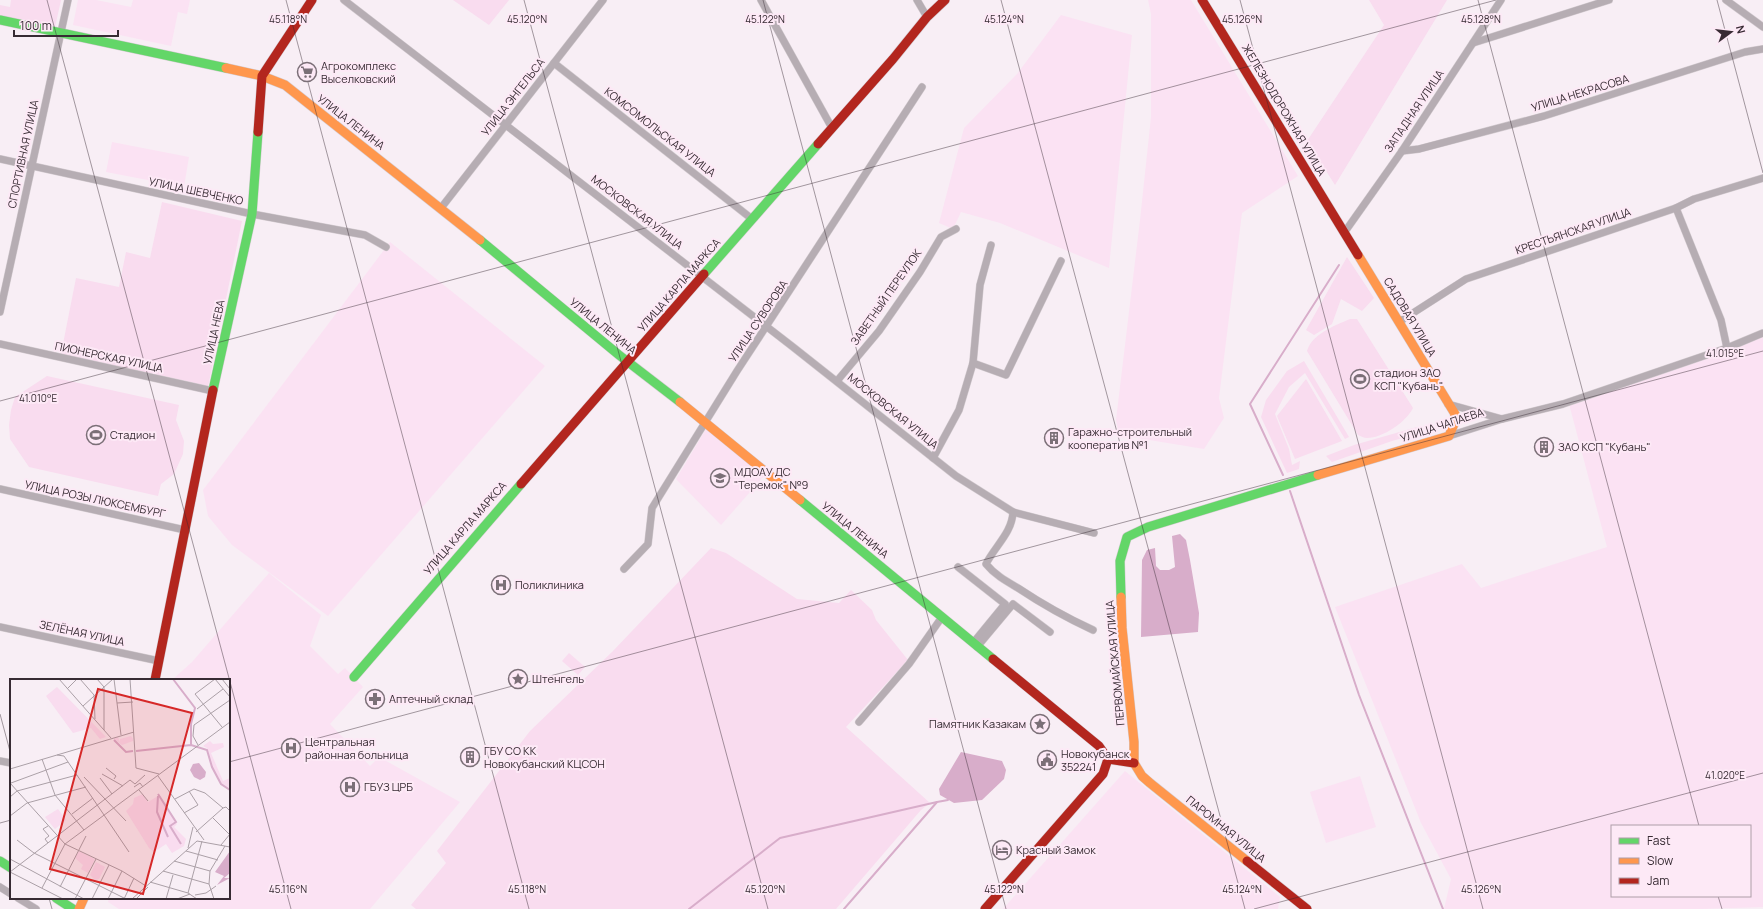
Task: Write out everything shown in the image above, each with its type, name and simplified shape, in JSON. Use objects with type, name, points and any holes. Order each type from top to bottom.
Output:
[{"type":"main road","name":"УЛИЦА НЕВА","points":[[155,679],[213,391],[252,214],[262,76],[312,0]]},
{"type":"main road","name":"УЛИЦА КАРЛА МАРКСА","points":[[354,677],[444,571],[893,59],[927,17],[945,0]]},
{"type":"main road","name":"ЖЕЛЕЗНОДОРОЖНАЯ УЛИЦА","points":[[1202,0],[1344,234]]},
{"type":"main road","name":"УЛИЦА ЛЕНИНА","points":[[0,20],[262,76],[285,85],[441,208],[628,362],[705,422],[1099,746],[1108,759]]},
{"type":"main road","name":"САДОВАЯ УЛИЦА","points":[[1344,234],[1454,414],[1454,424],[1449,436]]},
{"type":"main road","name":"УЛИЦА ЧАПАЕВА","points":[[1128,538],[1148,527],[1169,520],[1259,495],[1449,436]]},
{"type":"main road","name":"ПЕРВОМАЙСКАЯ УЛИЦА","points":[[1128,538],[1120,561],[1122,628],[1134,742],[1134,763]]},
{"type":"main road","points":[[985,909],[1103,774],[1108,759],[1134,763]]},
{"type":"main road","name":"ПАРОМНАЯ УЛИЦА","points":[[1134,763],[1142,776],[1150,783],[1307,909]]},
{"type":"main road","points":[[0,861],[10,867]]},
{"type":"main road","points":[[58,899],[73,909]]},
{"type":"main road","points":[[79,909],[84,899]]},
{"type":"street","name":"СПОРТИВНАЯ УЛИЦА","points":[[0,312],[68,0]]},
{"type":"street","name":"МОСКОВСКАЯ УЛИЦА","points":[[344,0],[837,381],[956,476],[1013,512],[1094,533]]},
{"type":"street","name":"УЛИЦА ЭНГЕЛЬСА","points":[[441,208],[603,0]]},
{"type":"street","points":[[761,0],[832,128]]},
{"type":"street","points":[[917,0],[927,17]]},
{"type":"street","name":"ЗАПАДНАЯ УЛИЦА","points":[[1344,234],[1402,151],[1501,0]]},
{"type":"street","points":[[1473,43],[1609,0]]},
{"type":"street","points":[[1726,0],[1763,27]]},
{"type":"street","name":"УЛИЦА НЕКРАСОВА","points":[[1402,151],[1419,149],[1544,116],[1745,52],[1763,49]]},
{"type":"street","name":"КОМСОМОЛЬСКАЯ УЛИЦА","points":[[554,63],[752,219]]},
{"type":"street","name":"УЛИЦА СУВОРОВА","points":[[624,569],[648,544],[652,508],[705,422],[922,87]]},
{"type":"street","name":"УЛИЦА ШЕВЧЕНКО","points":[[0,160],[252,214],[365,235],[386,247]]},
{"type":"street","name":"КРЕСТЬЯНСКАЯ УЛИЦА","points":[[1399,322],[1466,279],[1676,208],[1694,199],[1763,178]]},
{"type":"street","points":[[1676,208],[1720,320],[1727,348]]},
{"type":"street","name":"ЗАВЕТНЫЙ ПЕРЕУЛОК","points":[[837,381],[879,331],[920,272],[941,237],[956,230]]},
{"type":"street","points":[[933,458],[959,410],[973,363],[980,285],[991,245]]},
{"type":"street","points":[[973,363],[1006,374],[1061,261]]},
{"type":"street","name":"УЛИЦА ЧАПАЕВА","points":[[1449,436],[1502,419],[1563,404],[1727,348],[1763,333]]},
{"type":"street","name":"ПИОНЕРСКАЯ УЛИЦА","points":[[0,344],[213,391]]},
{"type":"street","points":[[1448,404],[1461,409],[1502,419]]},
{"type":"street","name":"УЛИЦА РОЗЫ ЛЮКСЕМБУРГ","points":[[0,490],[185,530]]},
{"type":"street","points":[[1013,512],[1012,522],[986,564],[993,572],[1029,595],[1064,616],[1093,630]]},
{"type":"street","points":[[958,567],[1005,604],[975,645]]},
{"type":"street","points":[[975,645],[1013,604],[1050,632]]},
{"type":"street","points":[[859,722],[909,664],[942,617]]},
{"type":"street","name":"ЗЕЛЁНАЯ УЛИЦА","points":[[0,627],[159,661]]},
{"type":"street","points":[[0,761],[10,764]]},
{"type":"street","points":[[0,887],[10,893]]},
{"type":"street","points":[[20,899],[36,909]]},
{"type":"shaded area","points":[[11,0],[61,0],[55,27],[0,16],[0,5],[10,7]]},
{"type":"shaded area","points":[[78,0],[96,0],[131,7],[133,0],[190,0],[187,14],[178,12],[171,46],[73,25]]},
{"type":"shaded area","points":[[453,0],[509,0],[489,25]]},
{"type":"shaded area","points":[[1148,0],[1191,0],[1298,176],[1242,213],[1219,398],[1224,418],[1204,449],[1119,435],[1116,420],[1151,117],[1151,14]]},
{"type":"shaded area","points":[[1369,0],[1447,0],[1335,185],[1307,141],[1384,25]]},
{"type":"shaded area","points":[[1061,15],[1132,35],[1109,268],[1000,223],[961,212],[953,229],[939,223],[964,128],[1017,74]]},
{"type":"shaded area","points":[[112,142],[189,157],[184,187],[106,172]]},
{"type":"shaded area","points":[[162,202],[242,221],[208,387],[61,354],[76,278],[119,287],[126,252],[150,258]]},
{"type":"shaded area","points":[[390,242],[545,366],[328,616],[232,545],[208,516],[203,490]]},
{"type":"shaded area","points":[[1347,257],[1374,298],[1362,311],[1341,299],[1332,324],[1314,335],[1306,330]]},
{"type":"shaded area","name":"стадион ЗАО КСП \"Кубань\"","points":[[1350,319],[1357,319],[1413,408],[1400,424],[1387,432],[1373,437],[1366,438],[1358,435],[1307,351],[1314,340],[1324,331]]},
{"type":"shaded area","name":"ЗАО КСП \"Кубань\"","points":[[1763,336],[1763,907],[1702,909],[1444,909],[1451,879],[1421,823],[1335,607],[1462,564],[1481,588],[1607,547],[1569,404]]},
{"type":"shaded area","points":[[1304,361],[1349,437],[1345,439],[1305,373],[1289,387],[1275,414],[1289,449],[1292,465],[1300,461],[1299,469],[1287,473],[1261,417],[1266,400],[1287,371]]},
{"type":"shaded area","name":"Стадион","points":[[47,376],[179,405],[176,420],[184,441],[183,454],[174,474],[161,484],[158,496],[29,467],[10,439],[9,425],[11,410],[15,397]]},
{"type":"shaded area","points":[[1306,379],[1342,441],[1295,459],[1277,416]]},
{"type":"shaded area","points":[[1417,427],[1420,433],[1332,462],[1326,456],[1354,445]]},
{"type":"shaded area","name":"МДОАУ ДС \"Теремок\" №9","points":[[706,429],[764,476],[721,525],[676,479]]},
{"type":"shaded area","points":[[1180,534],[1186,540],[1190,560],[1199,613],[1198,632],[1141,637],[1142,560],[1147,550],[1155,548],[1156,566],[1160,570],[1169,570],[1175,567],[1172,536]]},
{"type":"shaded area","points":[[711,548],[726,553],[797,599],[839,603],[851,590],[872,610],[876,620],[908,660],[846,727],[930,803],[921,810],[836,909],[416,909],[411,905],[446,863],[437,851],[530,731],[612,652]]},
{"type":"shaded area","name":"Центральная районная больница","points":[[269,573],[321,615],[310,646],[338,674],[345,668],[363,687],[330,724],[370,766],[379,757],[460,802],[370,909],[119,909],[108,902],[109,899],[230,899],[230,679],[173,679],[192,662]]},
{"type":"shaded area","points":[[569,653],[585,667],[578,675],[562,661]]},
{"type":"shaded area","points":[[961,752],[1002,761],[1006,770],[1004,779],[982,800],[954,803],[940,795],[939,789]]},
{"type":"shaded area","points":[[1125,771],[1280,897],[1278,909],[1003,909]]},
{"type":"shaded area","points":[[1360,776],[1376,827],[1326,843],[1310,792]]},
{"type":"waterway","points":[[1283,475],[1250,404],[1339,265]]},
{"type":"waterway","points":[[1290,491],[1359,695],[1443,909]]},
{"type":"waterway","points":[[844,909],[937,802],[948,800]]},
{"type":"waterway","points":[[689,909],[780,838],[937,802]]},
{"type":"traffic: fast","points":[[0,20],[226,68]]},
{"type":"traffic: fast","points":[[213,390],[252,214],[258,132]]},
{"type":"traffic: fast","points":[[704,274],[818,144]]},
{"type":"traffic: fast","points":[[480,240],[619,355],[680,402]]},
{"type":"traffic: fast","points":[[1121,597],[1120,561],[1127,537],[1148,527],[1318,475]]},
{"type":"traffic: fast","points":[[354,677],[521,484]]},
{"type":"traffic: fast","points":[[800,500],[993,659]]},
{"type":"traffic: fast","points":[[0,861],[10,867]]},
{"type":"traffic: fast","points":[[58,899],[73,909]]},
{"type":"traffic: slow","points":[[226,68],[262,76],[285,85],[480,240]]},
{"type":"traffic: slow","points":[[1318,475],[1449,436],[1454,424],[1455,414],[1358,255]]},
{"type":"traffic: slow","points":[[680,402],[800,500]]},
{"type":"traffic: slow","points":[[1121,597],[1122,628],[1134,742],[1134,763],[1142,776],[1150,783],[1247,861]]},
{"type":"traffic: slow","points":[[79,909],[84,899]]},
{"type":"traffic: jam","points":[[258,132],[262,76],[312,0]]},
{"type":"traffic: jam","points":[[818,144],[893,59],[927,17],[945,0]]},
{"type":"traffic: jam","points":[[1202,0],[1358,255]]},
{"type":"traffic: jam","points":[[521,484],[704,274]]},
{"type":"traffic: jam","points":[[155,679],[213,390]]},
{"type":"traffic: jam","points":[[993,659],[1099,746],[1108,759],[1134,763]]},
{"type":"traffic: jam","points":[[985,909],[1103,774],[1108,759]]},
{"type":"traffic: jam","points":[[1247,861],[1307,909]]},
{"type":"place","name":"Агрокомплекс Выселковский","points":[[307,72]]},
{"type":"place","name":"стадион ЗАО КСП \"Кубань\"","points":[[1360,379]]},
{"type":"place","name":"Стадион","points":[[96,435]]},
{"type":"place","name":"Гаражно-строительный кооператив №1","points":[[1054,438]]},
{"type":"place","name":"ЗАО КСП \"Кубань\"","points":[[1544,447]]},
{"type":"place","name":"МДОАУ ДС \"Теремок\" №9","points":[[720,478]]},
{"type":"place","name":"Поликлиника","points":[[501,585]]},
{"type":"place","name":"Штенгель","points":[[518,679]]},
{"type":"place","name":"Аптечный склад","points":[[375,699]]},
{"type":"place","name":"Памятник Казакам","points":[[1040,724]]},
{"type":"place","name":"Центральная районная больница","points":[[291,748]]},
{"type":"place","name":"ГБУ СО КК Новокубанский КЦСОН","points":[[470,757]]},
{"type":"place","name":"Новокубанск 352241","points":[[1047,760]]},
{"type":"place","name":"ГБУЗ ЦРБ","points":[[350,787]]},
{"type":"place","name":"Красный Замок","points":[[1002,850]]}]
